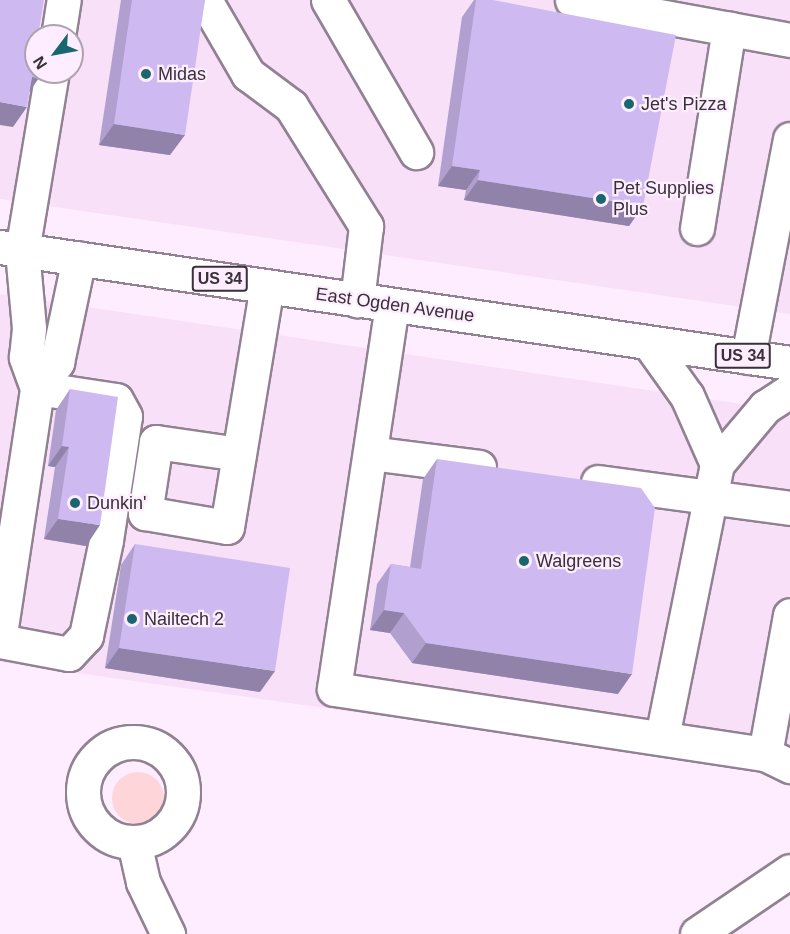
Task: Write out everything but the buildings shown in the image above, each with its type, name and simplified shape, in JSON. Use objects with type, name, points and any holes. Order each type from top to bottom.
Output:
[{"type":"main road","points":[[60,24],[64,0]]},
{"type":"main road","points":[[205,0],[248,75],[291,106],[366,226],[357,300]]},
{"type":"main road","points":[[328,0],[416,152]]},
{"type":"main road","points":[[572,0],[790,40]]},
{"type":"main road","points":[[697,228],[729,29]]},
{"type":"main road","points":[[0,634],[37,388],[26,357],[29,328],[11,249],[49,84]]},
{"type":"main road","points":[[748,357],[790,140]]},
{"type":"main road","name":"East Ogden Avenue","points":[[11,249],[790,363]]},
{"type":"main road","points":[[37,388],[57,362],[79,258]]},
{"type":"main road","points":[[239,454],[267,286]]},
{"type":"main road","points":[[392,305],[334,689],[662,737],[777,760],[790,615]]},
{"type":"main road","points":[[649,343],[687,396],[717,464]]},
{"type":"main road","points":[[0,642],[69,654],[86,636],[106,540],[125,416],[116,400],[37,388]]},
{"type":"main road","points":[[662,737],[717,464],[765,407],[790,391]]},
{"type":"main road","points":[[370,453],[511,471]]},
{"type":"main road","points":[[570,478],[790,508]]},
{"type":"main road","points":[[134,842],[144,882],[168,934]]},
{"type":"main road","points":[[697,934],[790,871]]},
{"type":"shaded area","points":[[0,0],[790,0],[790,314],[0,199]]},
{"type":"shaded area","points":[[0,294],[790,411],[790,774],[0,662]]},
{"type":"shaded area","points":[[133,772],[143,772],[157,779],[164,798],[157,817],[143,824],[133,824],[123,820],[116,813],[112,803],[112,793],[116,783],[123,776]]},
{"type":"place","name":"Midas","points":[[146,74]]},
{"type":"place","name":"Jet's Pizza","points":[[629,104]]},
{"type":"place","name":"Pet Supplies Plus","points":[[601,199]]},
{"type":"place","name":"Dunkin'","points":[[75,503]]},
{"type":"place","name":"Walgreens","points":[[524,561]]},
{"type":"place","name":"Nailtech 2","points":[[132,619]]}]
